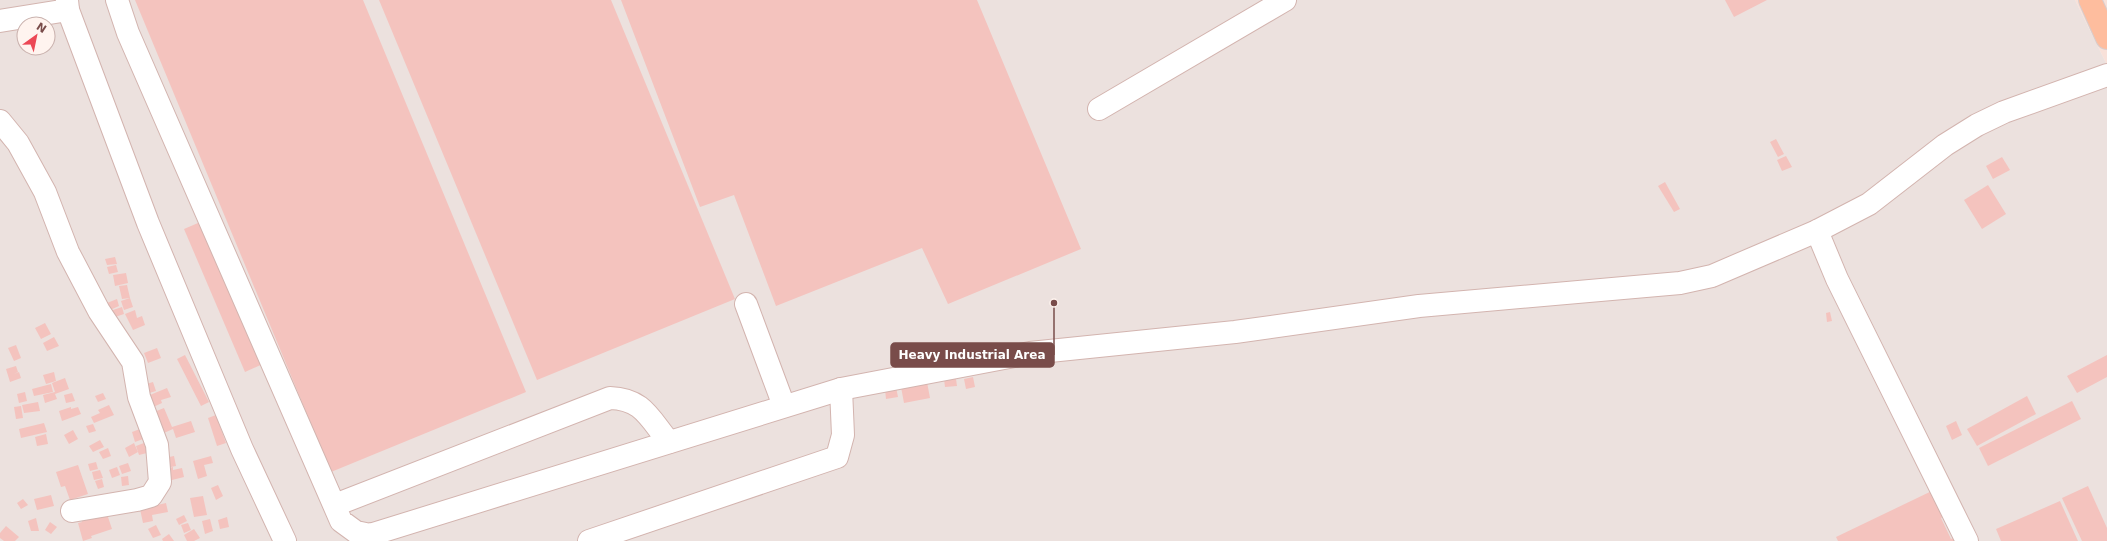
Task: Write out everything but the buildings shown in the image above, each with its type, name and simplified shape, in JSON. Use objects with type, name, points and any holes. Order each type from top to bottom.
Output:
[{"type":"main road","points":[[2090,0],[2107,38]]},
{"type":"street","points":[[116,0],[128,33],[341,521],[356,532],[370,535],[841,389],[1030,353],[1235,332],[1419,306],[1680,283],[1712,276],[1817,231],[1869,204],[1945,145],[1976,125],[2004,112],[2107,75]]},
{"type":"street","points":[[1099,109],[1286,0]]},
{"type":"street","points":[[0,21],[68,5],[148,223],[242,449],[285,541]]},
{"type":"street","points":[[0,122],[18,143],[45,192],[75,265],[99,311],[133,362],[139,397],[157,446],[160,482],[151,496],[138,500],[72,510]]},
{"type":"street","points":[[1817,231],[1836,279],[1967,541]]},
{"type":"street","points":[[746,304],[784,406]]},
{"type":"street","points":[[589,541],[836,457],[844,435],[841,389]]},
{"type":"street","points":[[335,505],[610,398],[625,398],[638,404],[669,442]]},
{"type":"shaded area","points":[[0,0],[2075,0],[2107,65],[2107,541],[0,541]]},
{"type":"shaded area","points":[[2075,0],[2107,0],[2107,65]]},
{"type":"place","name":"Heavy Industrial Area","points":[[1054,303]]}]
